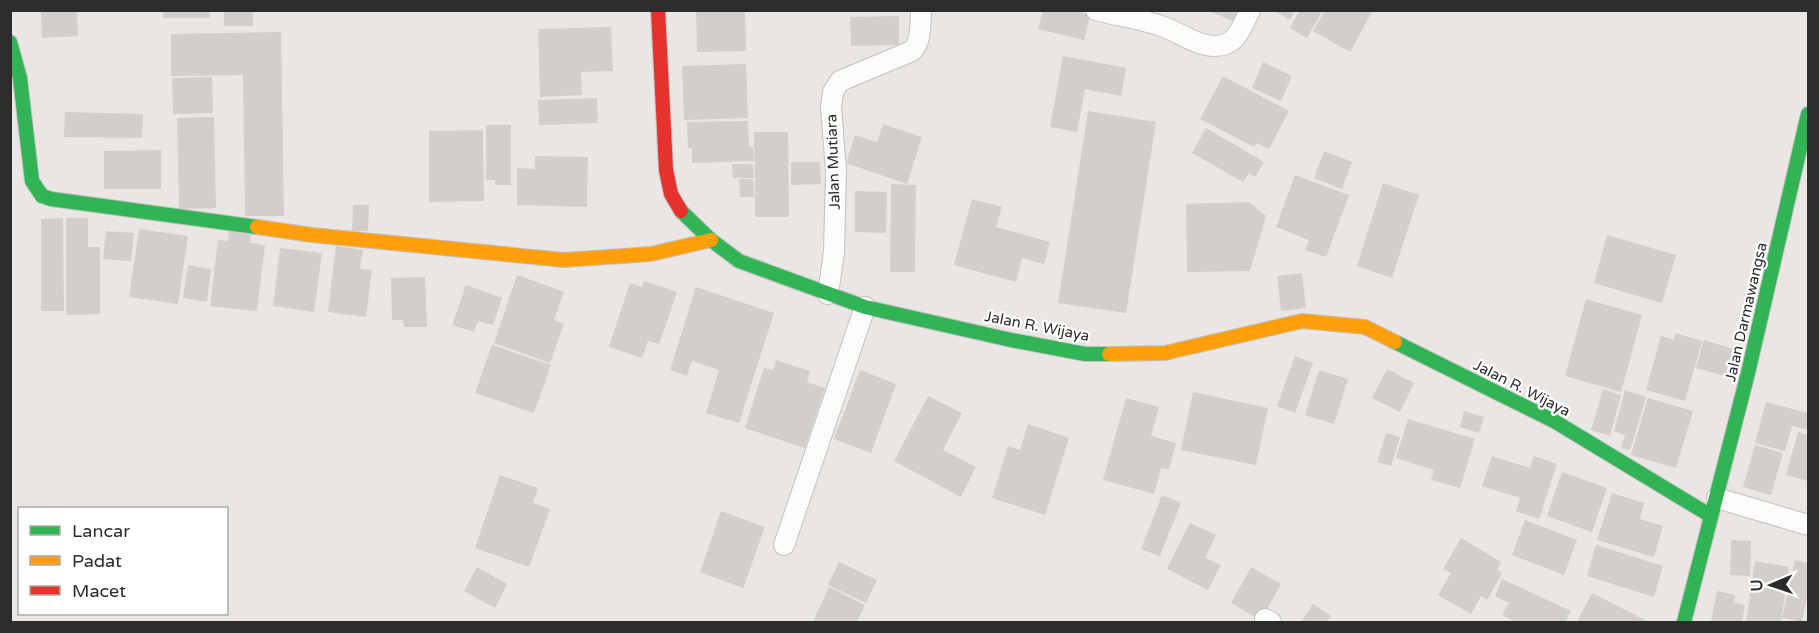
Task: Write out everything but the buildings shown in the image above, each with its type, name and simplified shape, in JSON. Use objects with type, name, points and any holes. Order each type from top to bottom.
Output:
[{"type":"street","name":"Jalan R. Wijaya","points":[[658,10],[666,170],[671,194],[683,215],[711,240],[740,261],[866,307],[1011,340],[1085,354],[1165,353],[1302,321],[1365,327],[1554,421],[1714,507]]},
{"type":"street","name":"Jalan Mutiara","points":[[828,294],[835,229],[836,171],[831,107],[833,92],[840,81],[912,51],[917,46],[921,10]]},
{"type":"street","points":[[1096,10],[1164,27],[1197,43],[1209,45],[1227,44],[1237,34],[1250,10]]},
{"type":"street","points":[[10,42],[20,78],[33,181],[42,195],[51,199],[312,235],[564,260],[651,254],[711,240]]},
{"type":"street","name":"Jalan Darmawangsa","points":[[1684,622],[1801,179],[1809,114]]},
{"type":"street","points":[[784,546],[866,307]]},
{"type":"street","points":[[1714,507],[1809,525]]},
{"type":"traffic: fast","points":[[10,42],[20,78],[32,181],[42,196],[257,227]]},
{"type":"traffic: fast","points":[[1684,622],[1748,373],[1808,114]]},
{"type":"traffic: fast","points":[[681,211],[711,240],[739,261],[865,307],[1011,340],[1085,354],[1109,354]]},
{"type":"traffic: fast","points":[[1395,342],[1554,421],[1711,516]]},
{"type":"traffic: slow","points":[[257,227],[312,235],[564,260],[651,254],[711,240]]},
{"type":"traffic: slow","points":[[1109,354],[1165,353],[1302,321],[1365,327],[1395,342]]},
{"type":"traffic: jam","points":[[658,10],[666,170],[671,194],[681,211]]}]
